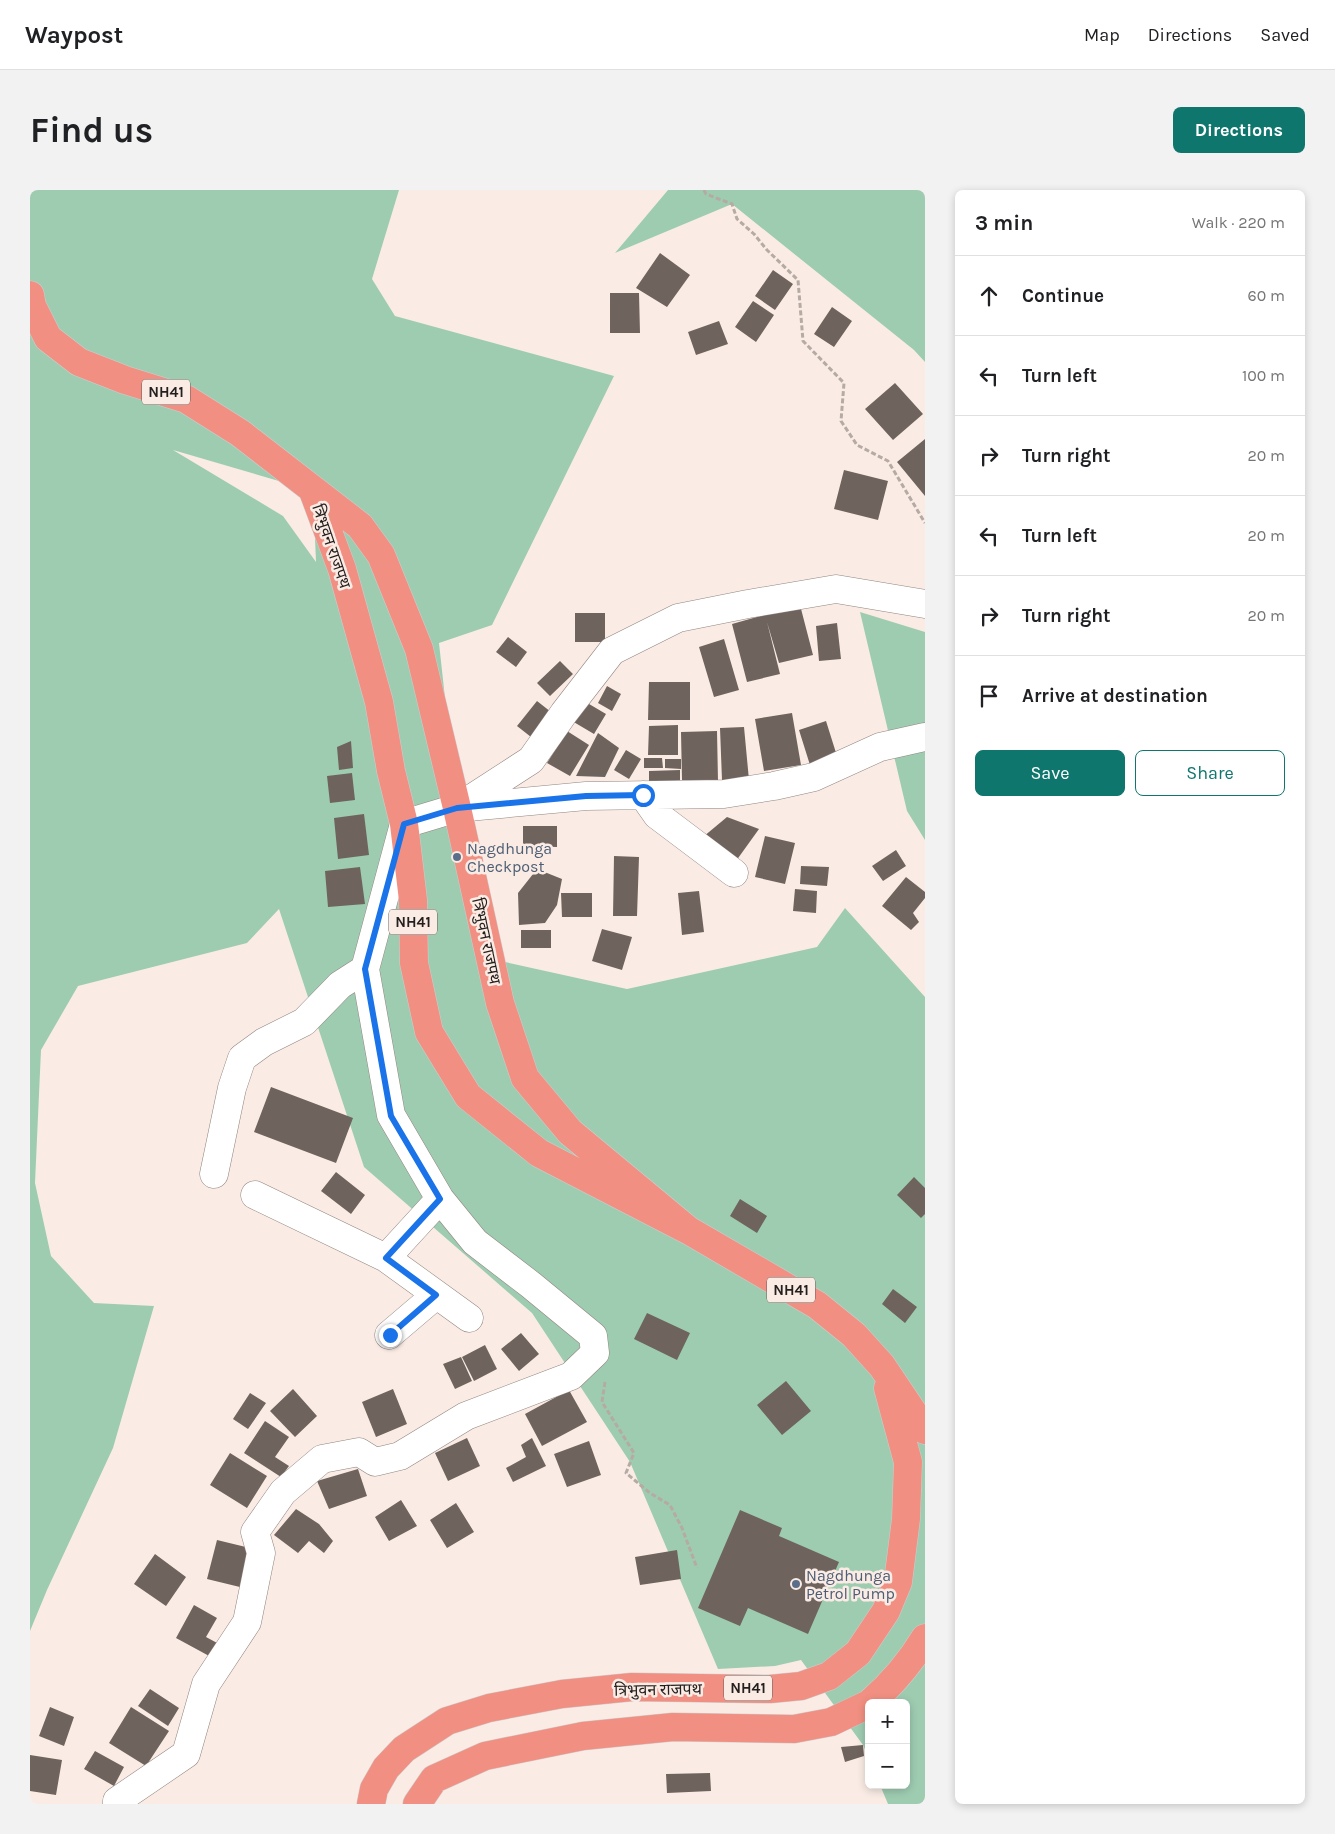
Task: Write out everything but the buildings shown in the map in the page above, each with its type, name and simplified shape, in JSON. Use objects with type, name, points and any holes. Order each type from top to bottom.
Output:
[{"type":"highway","name":"NH41","points":[[30,295],[32,306],[48,338],[79,362],[125,380],[186,398],[240,433],[313,491]]},
{"type":"highway","name":"त्रिभुवन राजपथ","points":[[313,491],[360,526],[381,555],[419,649],[457,808],[500,1003],[526,1078],[570,1132],[688,1230]]},
{"type":"highway","name":"त्रिभुवन राजपथ","points":[[313,491],[342,569],[379,702],[391,771],[404,824],[413,900],[414,963],[429,1032],[468,1096],[538,1153],[688,1230],[817,1305],[854,1335],[882,1366],[925,1430]]},
{"type":"highway","name":"त्रिभुवन राजपथ","points":[[371,1804],[374,1789],[382,1775],[404,1749],[446,1721],[489,1708],[562,1694],[632,1687],[770,1688],[801,1686],[829,1676],[858,1653],[886,1612],[898,1582],[906,1519],[908,1462],[882,1366]]},
{"type":"highway","points":[[874,1699],[889,1686],[913,1658],[925,1638]]},
{"type":"highway","points":[[748,1688],[748,1729]]},
{"type":"highway","points":[[417,1804],[434,1778],[485,1756],[583,1736],[673,1727],[794,1730],[831,1722],[865,1705]]},
{"type":"street","points":[[457,808],[531,760],[564,713],[612,651],[678,618],[836,589],[925,604]]},
{"type":"street","points":[[117,1804],[117,1801],[186,1754],[206,1684],[247,1622],[261,1553],[254,1532],[282,1492],[322,1459],[359,1452],[375,1462],[400,1456],[466,1416],[571,1376],[595,1353],[593,1336],[475,1242],[440,1199],[391,1116],[365,969],[404,824],[457,808],[586,796],[724,794],[774,786],[814,777],[880,747],[925,737]]},
{"type":"street","points":[[643,795],[657,815],[734,874]]},
{"type":"street","points":[[214,1174],[232,1088],[242,1058],[264,1042],[304,1022],[340,985],[365,969]]},
{"type":"street","points":[[255,1195],[386,1258],[469,1318]]},
{"type":"street","points":[[386,1258],[440,1199]]},
{"type":"street","points":[[390,1335],[436,1295]]},
{"type":"path","points":[[704,190],[706,194],[732,204],[737,219],[798,280],[803,341],[844,384],[841,421],[857,446],[888,460],[925,523]]},
{"type":"path","points":[[595,1353],[605,1377],[602,1402],[634,1453],[626,1473],[650,1494],[670,1505],[682,1528],[697,1568]]},
{"type":"green space","points":[[30,190],[399,190],[372,279],[395,316],[614,376],[492,625],[439,643],[457,808],[505,962],[627,989],[817,947],[845,908],[925,997],[925,1804],[888,1804],[882,1789],[910,1789],[910,1699],[865,1699],[865,1749],[801,1660],[775,1666],[718,1669],[630,1462],[532,1313],[364,1167],[279,909],[247,943],[78,986],[41,1050],[35,1183],[51,1256],[94,1303],[154,1306],[113,1448],[30,1631]],"holes":[[[173,450],[313,491],[316,562],[283,516]]]},
{"type":"green space","points":[[668,190],[925,190],[925,362],[914,350],[732,204],[615,253]]},
{"type":"green space","points":[[860,612],[925,632],[925,840],[907,811]]},
{"type":"place","name":"Nagdhunga Checkpost","points":[[457,857]]},
{"type":"place","name":"Nagdhunga Petrol Pump","points":[[796,1584]]},
{"type":"route","points":[[390,1335],[436,1295],[386,1258],[440,1199],[391,1116],[365,969],[404,824],[457,808],[586,796],[643,795]]}]
